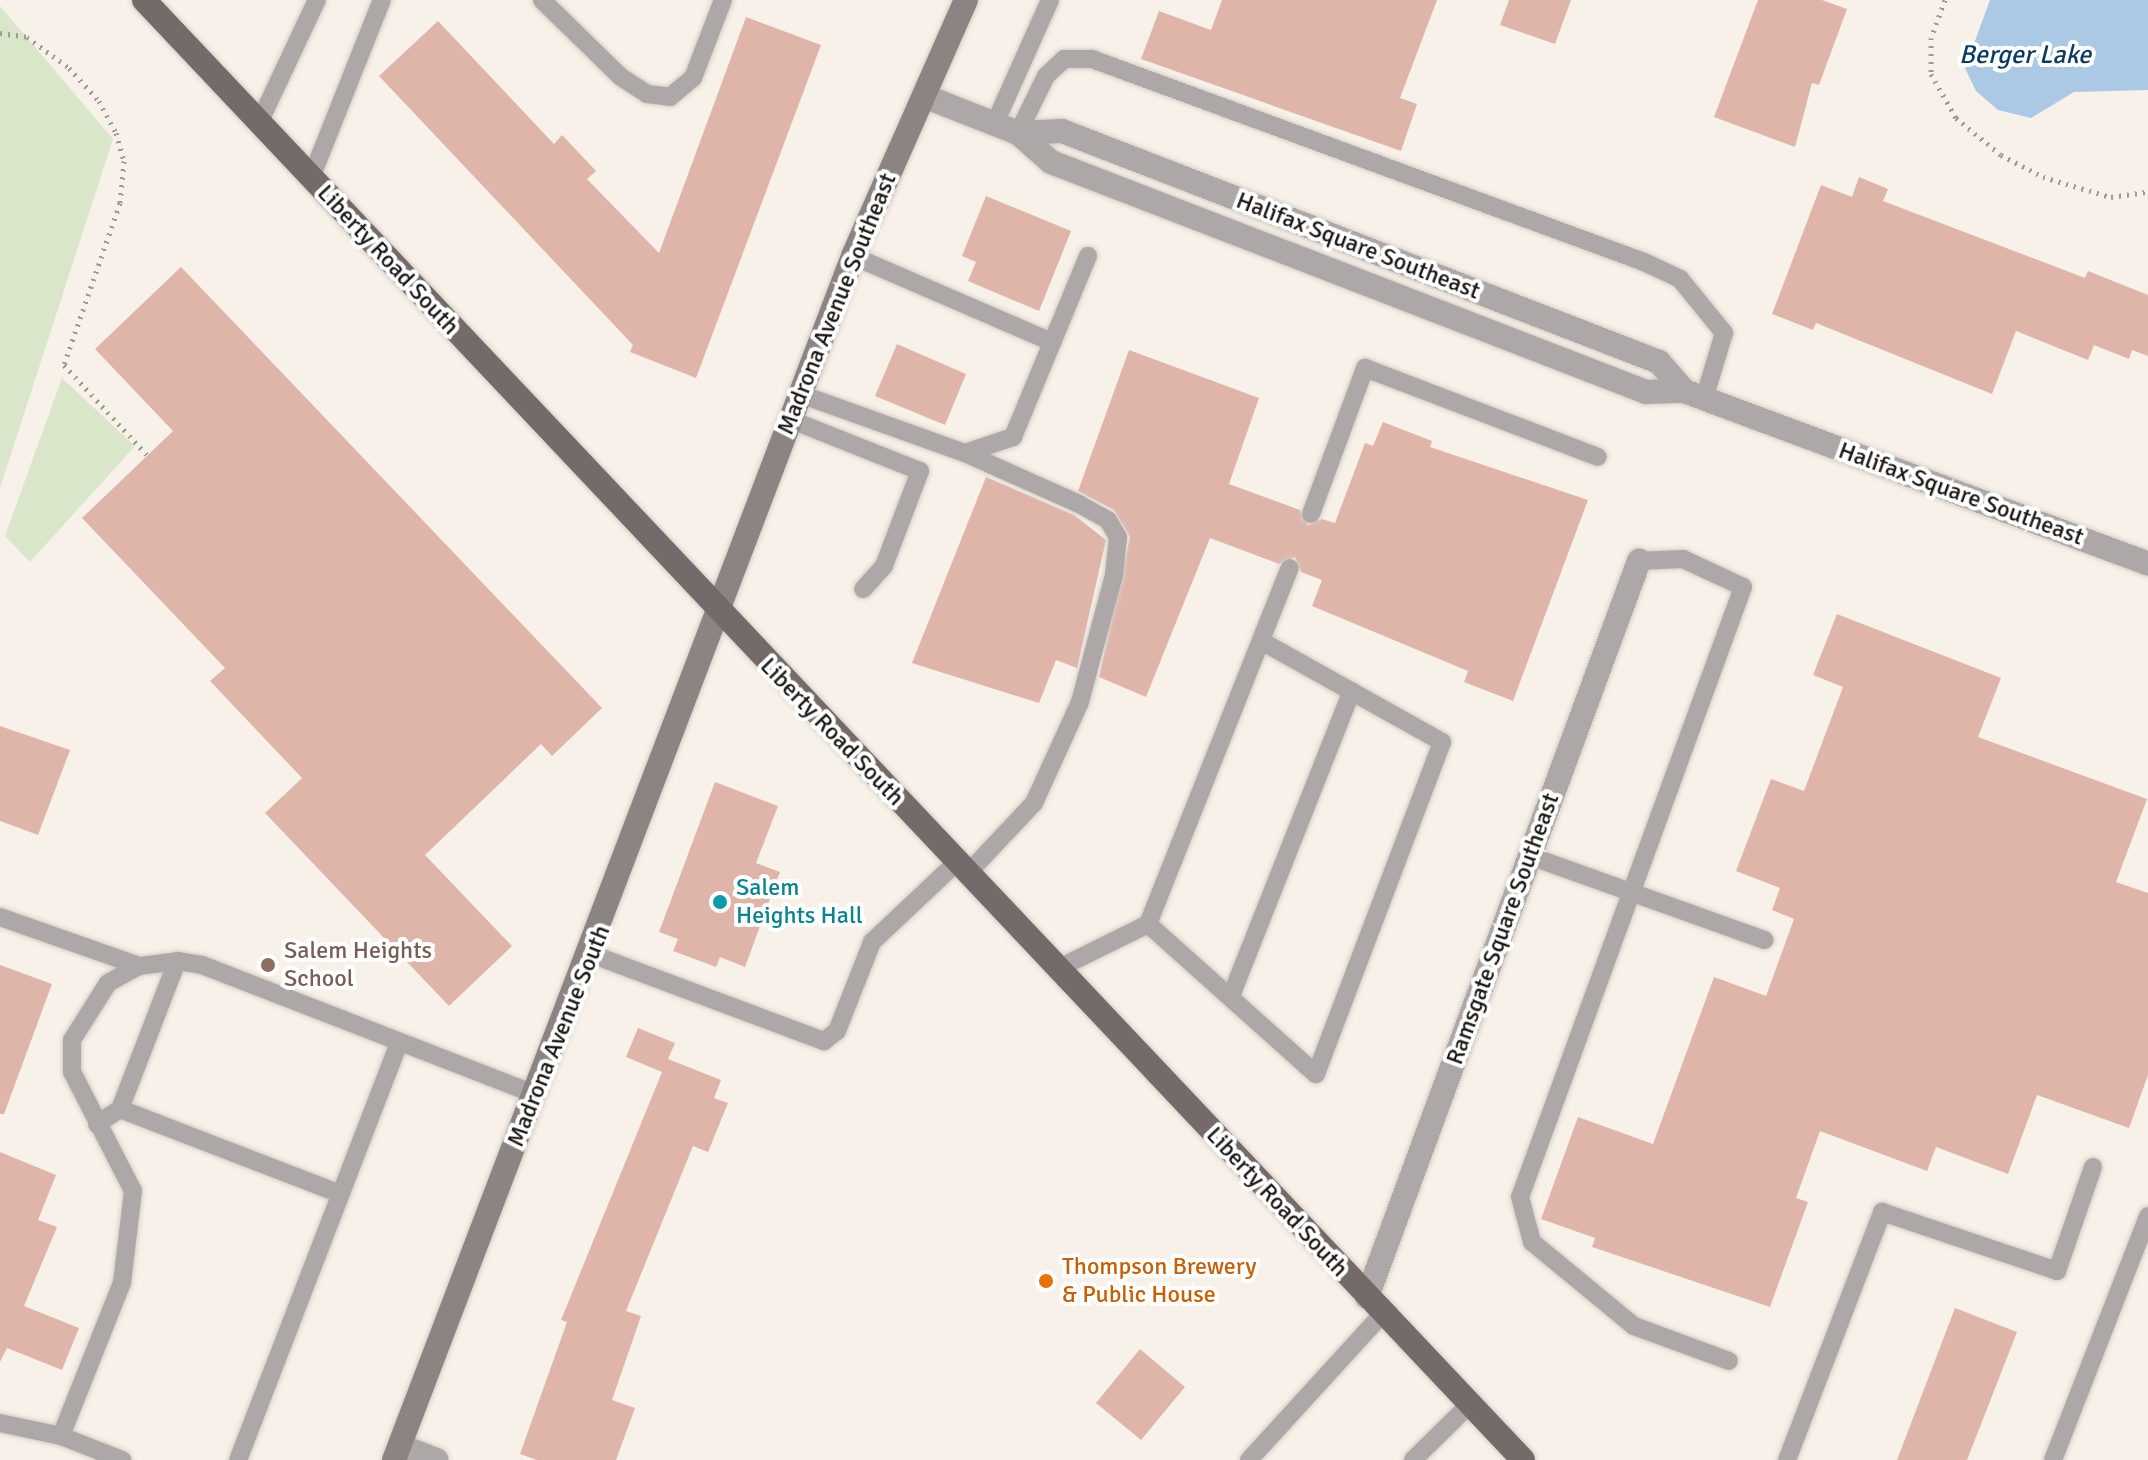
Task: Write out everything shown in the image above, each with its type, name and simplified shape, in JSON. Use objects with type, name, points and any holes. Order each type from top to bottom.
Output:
[{"type":"main road","name":"Liberty Road South","points":[[144,0],[1523,1460]]},
{"type":"main road","name":"Madrona Avenue Southeast","points":[[719,611],[853,256],[966,0]]},
{"type":"main road","name":"Madrona Avenue South","points":[[397,1453],[591,954],[719,611]]},
{"type":"street","name":"Halifax Square Southeast","points":[[924,96],[1018,133],[1051,162],[1080,174],[1646,392],[1694,395],[2148,564]]},
{"type":"street","name":"Halifax Square Southeast","points":[[1018,133],[1062,131],[1659,362],[1694,395]]},
{"type":"street","name":"Ramsgate Square Southeast","points":[[1375,1305],[1530,856],[1639,561]]},
{"type":"street","points":[[397,1453],[436,1460]]},
{"type":"lane","points":[[259,123],[317,0]]},
{"type":"lane","points":[[311,178],[382,0]]},
{"type":"lane","points":[[542,0],[621,77],[647,94],[670,97],[693,78],[723,0]]},
{"type":"lane","points":[[995,123],[1050,0]]},
{"type":"lane","points":[[1018,133],[1046,76],[1064,59],[1092,59],[1644,262],[1680,279],[1724,333],[1694,395]]},
{"type":"lane","points":[[853,256],[1052,342]]},
{"type":"lane","points":[[965,453],[1013,437],[1088,256]]},
{"type":"lane","points":[[1311,514],[1365,368],[1598,457]]},
{"type":"lane","points":[[591,954],[824,1041],[837,1031],[872,942],[962,868],[1034,803],[1080,702],[1114,575],[1118,537],[1108,520],[965,453],[800,394]]},
{"type":"lane","points":[[789,419],[920,471],[884,566],[863,589]]},
{"type":"lane","points":[[1639,561],[1683,559],[1743,587],[1520,1197],[1532,1242],[1634,1326],[1729,1361]]},
{"type":"lane","points":[[1057,969],[1148,924],[1290,568]]},
{"type":"lane","points":[[1148,924],[1316,1074],[1442,742],[1261,641]]},
{"type":"lane","points":[[1231,996],[1352,691]]},
{"type":"lane","points":[[1530,856],[1764,940]]},
{"type":"lane","points":[[0,917],[139,966]]},
{"type":"lane","points":[[97,1124],[120,1109],[177,961]]},
{"type":"lane","points":[[61,1436],[122,1283],[133,1191],[72,1072],[72,1040],[99,993],[139,966],[177,961],[202,965],[535,1094]]},
{"type":"lane","points":[[238,1460],[399,1042]]},
{"type":"lane","points":[[120,1109],[340,1194]]},
{"type":"lane","points":[[1787,1460],[1882,1212],[2057,1271],[2093,1167]]},
{"type":"lane","points":[[2053,1460],[2148,1216]]},
{"type":"lane","points":[[1249,1460],[1375,1305]]},
{"type":"lane","points":[[1413,1460],[1470,1404]]},
{"type":"lane","points":[[0,1423],[61,1436],[122,1460]]},
{"type":"path","points":[[1945,0],[1931,38],[1931,74],[1956,118],[2001,155],[2043,177],[2111,197],[2148,192]]},
{"type":"path","points":[[0,33],[27,37],[69,68],[99,101],[116,133],[124,161],[120,203],[64,365],[147,455]]},
{"type":"green space","points":[[0,6],[113,139],[0,488]]},
{"type":"green space","points":[[62,378],[135,446],[30,562],[5,536]]},
{"type":"water","name":"Berger Lake","points":[[1990,0],[2148,0],[2148,90],[2074,92],[2031,118],[1998,110],[1976,91],[1965,68]]},
{"type":"building","points":[[1222,0],[1437,0],[1400,98],[1417,104],[1401,151],[1141,59],[1159,11],[1211,30]]},
{"type":"building","points":[[1509,0],[1571,0],[1555,44],[1500,25]]},
{"type":"building","points":[[1758,0],[1822,0],[1847,9],[1819,85],[1812,83],[1795,147],[1714,117]]},
{"type":"building","points":[[746,17],[821,45],[696,378],[630,352],[633,345],[379,76],[438,21],[554,144],[562,135],[596,171],[587,179],[659,253]]},
{"type":"building","points":[[1859,177],[1888,189],[1883,201],[2085,278],[2088,271],[2148,295],[2148,356],[2132,350],[2129,359],[2094,345],[2088,360],[2016,331],[1992,394],[1816,323],[1813,330],[1772,314],[1821,185],[1852,197]]},
{"type":"building","points":[[986,196],[1071,231],[1039,311],[968,281],[976,262],[962,256]]},
{"type":"building","points":[[181,267],[602,708],[552,756],[541,744],[425,855],[512,946],[449,1006],[265,813],[302,778],[210,681],[225,668],[82,518],[173,431],[95,349]]},
{"type":"building","points":[[897,344],[966,374],[945,425],[875,396]]},
{"type":"building","points":[[1129,350],[1259,398],[1229,484],[1300,510],[1308,525],[1322,519],[1335,523],[1365,443],[1373,446],[1383,422],[1432,441],[1430,447],[1588,500],[1513,701],[1464,682],[1468,671],[1312,606],[1322,580],[1301,572],[1295,557],[1279,564],[1210,538],[1146,697],[1099,677],[1130,537],[1114,510],[1078,491]]},
{"type":"building","points":[[986,477],[1074,515],[1106,540],[1077,668],[1056,660],[1039,703],[912,663]]},
{"type":"building","points":[[1837,614],[2001,678],[1978,737],[2147,799],[2116,882],[2148,893],[2148,1075],[2129,1128],[2037,1095],[2008,1174],[1936,1147],[1927,1171],[1820,1131],[1796,1198],[1808,1202],[1770,1307],[1592,1247],[1595,1238],[1541,1219],[1578,1117],[1653,1144],[1714,977],[1766,996],[1794,919],[1772,910],[1780,888],[1736,871],[1771,779],[1804,791],[1843,687],[1813,675]]},
{"type":"building","points":[[0,726],[70,750],[38,835],[0,821]]},
{"type":"building","name":"Salem Heights Hall","points":[[715,782],[778,806],[756,863],[780,872],[745,967],[720,957],[716,967],[673,951],[678,939],[659,932]]},
{"type":"building","points":[[0,965],[52,984],[4,1114],[0,1114]]},
{"type":"building","points":[[638,1028],[675,1043],[668,1059],[721,1080],[714,1098],[728,1103],[708,1152],[693,1146],[626,1311],[641,1316],[612,1400],[635,1408],[616,1460],[537,1460],[520,1454],[567,1322],[561,1320],[662,1072],[626,1057]]},
{"type":"building","points":[[0,1152],[56,1175],[38,1220],[57,1227],[24,1306],[79,1328],[62,1370],[7,1348],[0,1362]]},
{"type":"building","points":[[1955,1308],[2017,1332],[1967,1460],[1897,1460]]},
{"type":"building","points":[[1140,1349],[1185,1387],[1141,1440],[1096,1403]]},
{"type":"place","name":"Salem Heights Hall","points":[[720,902]]},
{"type":"place","name":"Salem Heights School","points":[[268,965]]},
{"type":"place","name":"Thompson Brewery & Public House","points":[[1046,1281]]}]
